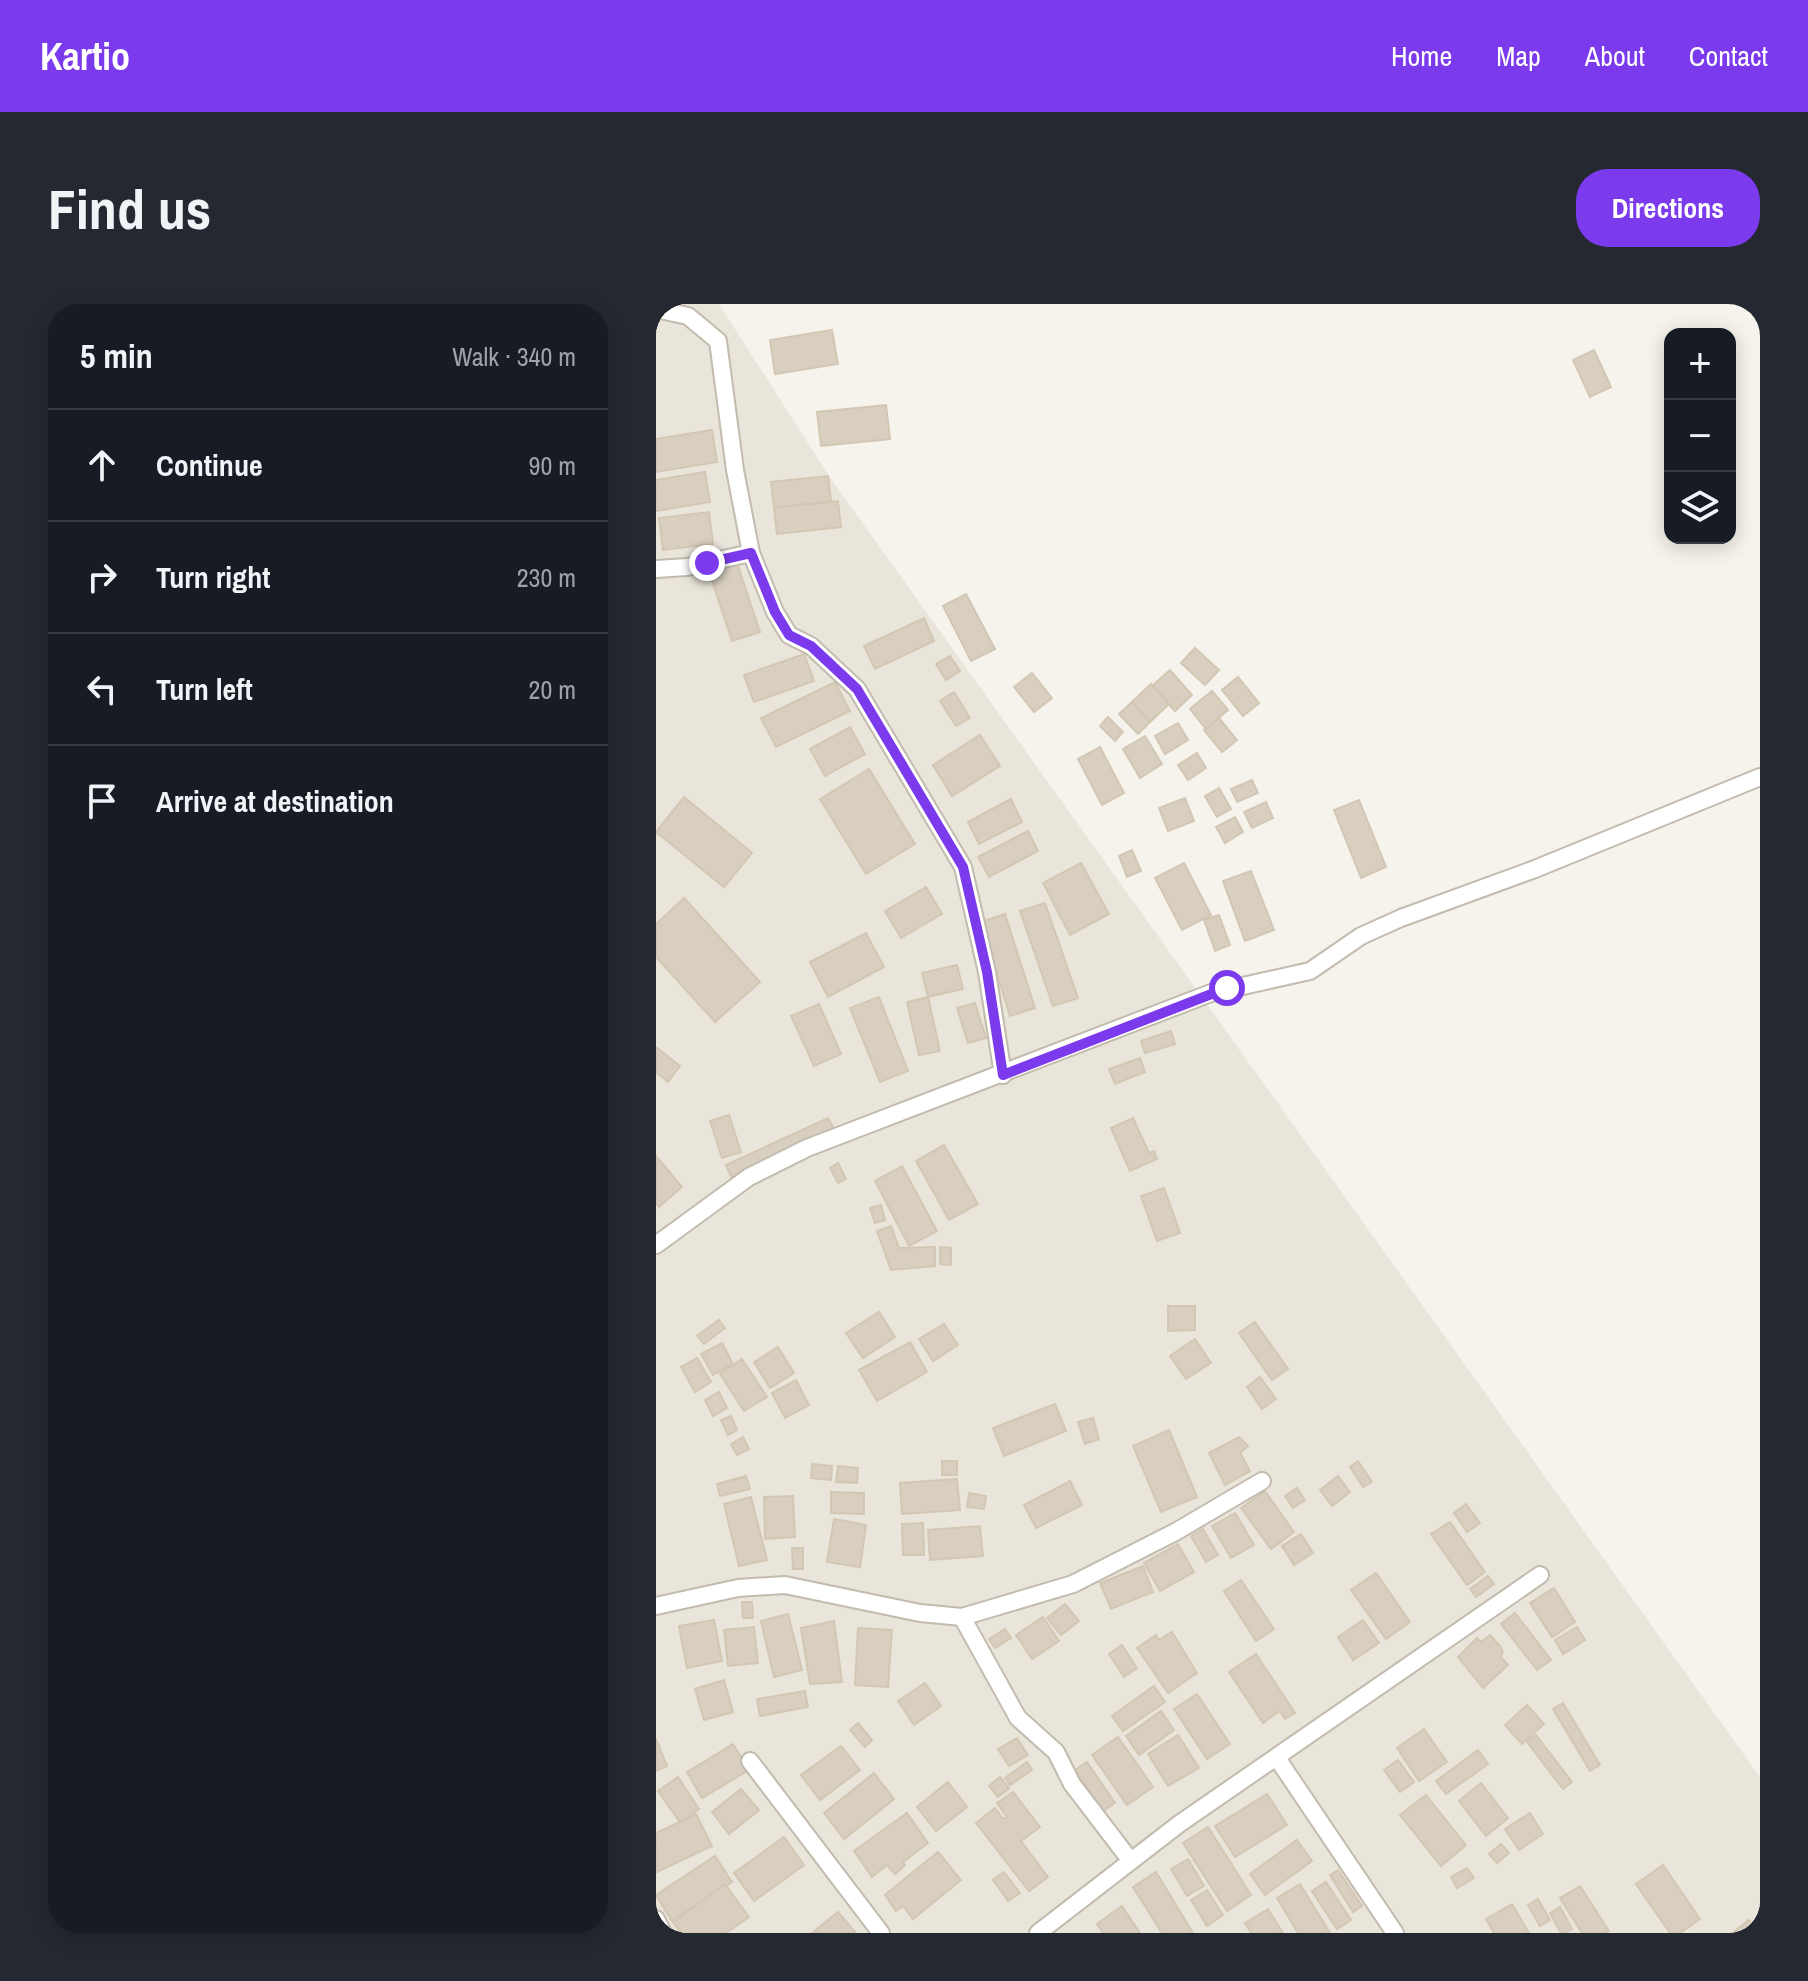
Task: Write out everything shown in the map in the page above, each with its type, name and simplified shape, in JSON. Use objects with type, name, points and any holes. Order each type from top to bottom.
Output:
[{"type":"street","points":[[656,309],[688,316],[718,341],[735,470],[751,553],[775,612],[789,635],[811,646],[857,689],[963,867],[987,972],[1003,1075]]},
{"type":"street","points":[[656,569],[687,567],[751,553]]},
{"type":"street","points":[[656,1245],[749,1177],[807,1148],[1211,993],[1310,971],[1353,940],[1401,918],[1535,869],[1760,777]]},
{"type":"street","points":[[656,1606],[738,1588],[785,1585],[920,1613],[962,1617],[1073,1584],[1177,1531],[1262,1481]]},
{"type":"street","points":[[1038,1933],[1130,1860],[1540,1575]]},
{"type":"street","points":[[962,1617],[1018,1718],[1056,1752],[1072,1784],[1130,1860]]},
{"type":"street","points":[[1277,1758],[1395,1933]]},
{"type":"street","points":[[750,1761],[881,1933]]},
{"type":"street","points":[[656,1919],[663,1933]]},
{"type":"shaded area","points":[[656,304],[719,304],[831,479],[1760,1777],[1760,1933],[656,1933]]},
{"type":"building","points":[[832,330],[838,364],[775,374],[770,340]]},
{"type":"building","points":[[1594,350],[1611,387],[1590,397],[1573,360]]},
{"type":"building","points":[[886,405],[890,439],[821,446],[817,412]]},
{"type":"building","points":[[712,430],[717,462],[656,472],[656,439]]},
{"type":"building","points":[[705,472],[710,502],[656,511],[656,480]]},
{"type":"building","points":[[828,476],[831,501],[774,508],[771,482]]},
{"type":"building","points":[[838,501],[841,527],[777,534],[774,508]]},
{"type":"building","points":[[709,512],[713,544],[663,550],[659,518]]},
{"type":"building","points":[[737,563],[760,632],[732,641],[709,572]]},
{"type":"building","points":[[966,594],[995,649],[971,661],[943,606]]},
{"type":"building","points":[[924,618],[934,641],[875,669],[864,646]]},
{"type":"building","points":[[1195,648],[1219,670],[1205,685],[1181,663]]},
{"type":"building","points":[[804,654],[814,681],[754,702],[744,675]]},
{"type":"building","points":[[950,656],[960,671],[946,680],[936,664]]},
{"type":"building","points":[[1170,670],[1192,695],[1175,711],[1152,686]]},
{"type":"building","points":[[1032,673],[1052,698],[1034,712],[1014,687]]},
{"type":"building","points":[[1238,677],[1259,703],[1243,716],[1222,690]]},
{"type":"building","points":[[835,682],[850,711],[776,747],[761,718]]},
{"type":"building","points":[[1151,684],[1169,704],[1150,722],[1132,702]]},
{"type":"building","points":[[1212,691],[1228,710],[1206,729],[1190,709]]},
{"type":"building","points":[[954,692],[970,718],[956,726],[940,701]]},
{"type":"building","points":[[1132,702],[1150,722],[1138,734],[1119,714]]},
{"type":"building","points":[[1108,717],[1123,732],[1115,741],[1100,726]]},
{"type":"building","points":[[1219,718],[1237,740],[1222,752],[1204,730]]},
{"type":"building","points":[[1178,723],[1188,740],[1165,754],[1155,736]]},
{"type":"building","points":[[850,727],[865,754],[825,776],[810,749]]},
{"type":"building","points":[[980,735],[1000,766],[952,796],[933,765]]},
{"type":"building","points":[[1145,736],[1162,764],[1140,778],[1123,749]]},
{"type":"building","points":[[1100,747],[1124,793],[1102,805],[1078,759]]},
{"type":"building","points":[[1197,753],[1206,768],[1188,780],[1178,765]]},
{"type":"building","points":[[869,769],[915,844],[866,874],[820,799]]},
{"type":"building","points":[[1252,780],[1258,793],[1237,802],[1231,789]]},
{"type":"building","points":[[1219,788],[1231,809],[1217,817],[1205,796]]},
{"type":"building","points":[[684,797],[752,853],[724,887],[656,832]]},
{"type":"building","points":[[1185,798],[1194,821],[1168,831],[1159,808]]},
{"type":"building","points":[[1011,799],[1022,822],[979,844],[968,822]]},
{"type":"building","points":[[1359,800],[1386,867],[1361,878],[1334,810]]},
{"type":"building","points":[[1266,802],[1273,818],[1252,828],[1244,812]]},
{"type":"building","points":[[1235,817],[1243,832],[1225,843],[1216,827]]},
{"type":"building","points":[[1028,831],[1038,851],[989,877],[978,857]]},
{"type":"building","points":[[1132,850],[1141,871],[1127,877],[1119,856]]},
{"type":"building","points":[[1081,863],[1109,914],[1070,935],[1043,883]]},
{"type":"building","points":[[1184,863],[1211,915],[1182,930],[1155,878]]},
{"type":"building","points":[[1251,871],[1274,930],[1245,941],[1223,881]]},
{"type":"building","points":[[926,887],[942,914],[901,938],[885,911]]},
{"type":"building","points":[[684,898],[760,982],[715,1022],[656,957],[656,924]]},
{"type":"building","points":[[1045,903],[1078,998],[1053,1006],[1020,911]]},
{"type":"building","points":[[1005,914],[1035,1008],[1010,1016],[981,922]]},
{"type":"building","points":[[1219,915],[1230,945],[1215,951],[1204,920]]},
{"type":"building","points":[[866,933],[884,967],[828,997],[810,962]]},
{"type":"building","points":[[957,965],[963,989],[928,997],[922,973]]},
{"type":"building","points":[[879,997],[908,1071],[880,1082],[850,1008]]},
{"type":"building","points":[[928,997],[940,1051],[919,1055],[907,1002]]},
{"type":"building","points":[[975,1003],[986,1038],[968,1043],[957,1008]]},
{"type":"building","points":[[819,1004],[841,1054],[814,1066],[791,1016]]},
{"type":"building","points":[[1171,1031],[1175,1044],[1145,1053],[1141,1041]]},
{"type":"building","points":[[656,1047],[680,1066],[668,1082],[656,1072]]},
{"type":"building","points":[[1140,1058],[1145,1072],[1115,1084],[1109,1069]]},
{"type":"building","points":[[729,1115],[741,1152],[722,1158],[710,1121]]},
{"type":"building","points":[[828,1118],[834,1129],[731,1177],[726,1165]]},
{"type":"building","points":[[1133,1118],[1149,1153],[1154,1151],[1157,1159],[1130,1171],[1111,1128]]},
{"type":"building","points":[[944,1145],[978,1204],[949,1220],[916,1161]]},
{"type":"building","points":[[656,1156],[682,1187],[659,1207],[656,1203]]},
{"type":"building","points":[[838,1163],[846,1179],[838,1183],[830,1168]]},
{"type":"building","points":[[902,1166],[937,1231],[909,1246],[875,1181]]},
{"type":"building","points":[[1164,1188],[1180,1233],[1157,1241],[1141,1196]]},
{"type":"building","points":[[881,1205],[885,1220],[875,1223],[870,1208]]},
{"type":"building","points":[[891,1226],[899,1248],[935,1247],[935,1266],[891,1270],[877,1231]]},
{"type":"building","points":[[940,1247],[951,1248],[951,1265],[940,1264]]},
{"type":"building","points":[[1168,1306],[1195,1306],[1195,1330],[1168,1331]]},
{"type":"building","points":[[879,1312],[895,1337],[863,1358],[846,1333]]},
{"type":"building","points":[[719,1320],[725,1328],[704,1344],[697,1336]]},
{"type":"building","points":[[1255,1322],[1288,1369],[1272,1380],[1239,1333]]},
{"type":"building","points":[[944,1324],[958,1345],[933,1361],[919,1339]]},
{"type":"building","points":[[1195,1339],[1211,1363],[1186,1379],[1170,1356]]},
{"type":"building","points":[[910,1342],[927,1372],[877,1401],[859,1370]]},
{"type":"building","points":[[722,1343],[733,1364],[713,1375],[701,1354]]},
{"type":"building","points":[[778,1347],[794,1373],[770,1388],[754,1362]]},
{"type":"building","points":[[697,1358],[711,1382],[695,1392],[681,1367]]},
{"type":"building","points":[[742,1359],[767,1397],[744,1411],[720,1374]]},
{"type":"building","points":[[1260,1377],[1276,1399],[1262,1409],[1247,1387]]},
{"type":"building","points":[[796,1380],[809,1405],[785,1418],[772,1393]]},
{"type":"building","points":[[719,1392],[727,1408],[713,1416],[705,1400]]},
{"type":"building","points":[[1055,1404],[1066,1431],[1004,1456],[993,1428]]},
{"type":"building","points":[[731,1416],[737,1430],[728,1435],[721,1420]]},
{"type":"building","points":[[1093,1418],[1099,1439],[1085,1444],[1078,1422]]},
{"type":"building","points":[[1169,1430],[1197,1497],[1161,1512],[1133,1446]]},
{"type":"building","points":[[743,1437],[749,1449],[737,1455],[731,1444]]},
{"type":"building","points":[[1239,1437],[1248,1446],[1240,1453],[1250,1471],[1225,1485],[1209,1453]]},
{"type":"building","points":[[942,1461],[957,1461],[957,1475],[942,1475]]},
{"type":"building","points":[[1358,1461],[1372,1482],[1363,1487],[1350,1467]]},
{"type":"building","points":[[812,1464],[832,1466],[831,1480],[811,1478]]},
{"type":"building","points":[[838,1466],[858,1468],[857,1483],[836,1482]]},
{"type":"building","points":[[746,1476],[750,1489],[720,1496],[717,1484]]},
{"type":"building","points":[[1338,1476],[1350,1492],[1332,1506],[1320,1490]]},
{"type":"building","points":[[957,1479],[960,1510],[902,1514],[900,1483]]},
{"type":"building","points":[[1070,1481],[1082,1505],[1036,1528],[1024,1505]]},
{"type":"building","points":[[1297,1488],[1305,1500],[1293,1508],[1285,1496]]},
{"type":"building","points":[[1265,1491],[1294,1532],[1271,1549],[1241,1508]]},
{"type":"building","points":[[831,1492],[864,1493],[864,1514],[831,1513]]},
{"type":"building","points":[[969,1493],[986,1496],[984,1509],[967,1507]]},
{"type":"building","points":[[793,1496],[795,1537],[765,1539],[764,1497]]},
{"type":"building","points":[[751,1497],[767,1560],[739,1566],[724,1504]]},
{"type":"building","points":[[1466,1504],[1480,1523],[1467,1532],[1454,1513]]},
{"type":"building","points":[[1235,1513],[1254,1545],[1231,1558],[1212,1526]]},
{"type":"building","points":[[834,1519],[866,1525],[860,1567],[827,1562]]},
{"type":"building","points":[[1450,1522],[1485,1572],[1467,1585],[1431,1534]]},
{"type":"building","points":[[923,1523],[924,1555],[903,1555],[902,1524]]},
{"type":"building","points":[[980,1526],[983,1556],[930,1560],[928,1530]]},
{"type":"building","points":[[1203,1529],[1218,1555],[1206,1562],[1191,1536]]},
{"type":"building","points":[[1301,1534],[1313,1553],[1294,1565],[1282,1546]]},
{"type":"building","points":[[1178,1544],[1194,1572],[1160,1591],[1144,1563]]},
{"type":"building","points":[[792,1548],[803,1548],[803,1569],[793,1569]]},
{"type":"building","points":[[1143,1566],[1153,1592],[1111,1609],[1100,1583]]},
{"type":"building","points":[[1376,1573],[1410,1622],[1386,1639],[1351,1590]]},
{"type":"building","points":[[1488,1576],[1494,1584],[1476,1597],[1470,1589]]},
{"type":"building","points":[[1241,1580],[1274,1629],[1256,1641],[1224,1591]]},
{"type":"building","points":[[1554,1588],[1575,1622],[1552,1637],[1530,1603]]},
{"type":"building","points":[[742,1602],[752,1602],[753,1618],[743,1618]]},
{"type":"building","points":[[1065,1604],[1079,1621],[1061,1635],[1047,1618]]},
{"type":"building","points":[[1515,1613],[1551,1660],[1537,1670],[1501,1624]]},
{"type":"building","points":[[788,1614],[802,1670],[774,1677],[761,1621]]},
{"type":"building","points":[[1043,1617],[1059,1641],[1032,1659],[1016,1635]]},
{"type":"building","points":[[714,1620],[722,1661],[687,1668],[679,1626]]},
{"type":"building","points":[[1363,1620],[1379,1643],[1353,1660],[1338,1637]]},
{"type":"building","points":[[834,1621],[842,1682],[810,1684],[801,1628]]},
{"type":"building","points":[[754,1627],[758,1663],[728,1666],[724,1630]]},
{"type":"building","points":[[1577,1627],[1585,1640],[1563,1654],[1555,1640]]},
{"type":"building","points":[[858,1628],[892,1630],[888,1687],[855,1685]]},
{"type":"building","points":[[1005,1629],[1011,1638],[995,1648],[989,1639]]},
{"type":"building","points":[[1172,1632],[1197,1673],[1168,1693],[1137,1648],[1156,1635],[1159,1640]]},
{"type":"building","points":[[1490,1635],[1500,1646],[1503,1653],[1500,1656],[1508,1665],[1483,1688],[1458,1657],[1477,1638],[1481,1642]]},
{"type":"building","points":[[1122,1645],[1137,1668],[1124,1677],[1109,1654]]},
{"type":"building","points":[[1256,1654],[1295,1713],[1285,1719],[1280,1711],[1263,1723],[1229,1672]]},
{"type":"building","points":[[724,1680],[733,1712],[704,1720],[695,1689]]},
{"type":"building","points":[[925,1683],[941,1706],[914,1725],[898,1701]]},
{"type":"building","points":[[1154,1686],[1165,1702],[1123,1731],[1112,1716]]},
{"type":"building","points":[[805,1691],[808,1707],[760,1716],[757,1699]]},
{"type":"building","points":[[1197,1694],[1230,1744],[1207,1759],[1174,1709]]},
{"type":"building","points":[[1563,1703],[1600,1765],[1590,1771],[1553,1709]]},
{"type":"building","points":[[1527,1705],[1544,1724],[1522,1744],[1505,1725]]},
{"type":"building","points":[[1161,1711],[1174,1730],[1139,1755],[1126,1736]]},
{"type":"building","points":[[858,1723],[872,1740],[865,1747],[850,1730]]},
{"type":"building","points":[[1424,1729],[1447,1762],[1419,1781],[1397,1748]]},
{"type":"building","points":[[1178,1735],[1199,1768],[1168,1786],[1148,1754]]},
{"type":"building","points":[[1536,1735],[1572,1782],[1563,1789],[1527,1742]]},
{"type":"building","points":[[1118,1737],[1153,1787],[1127,1805],[1092,1755]]},
{"type":"building","points":[[1017,1738],[1028,1755],[1009,1766],[998,1749]]},
{"type":"building","points":[[656,1739],[667,1766],[656,1771]]},
{"type":"building","points":[[733,1744],[749,1770],[702,1798],[687,1772]]},
{"type":"building","points":[[841,1746],[860,1770],[820,1800],[801,1775]]},
{"type":"building","points":[[1478,1750],[1488,1764],[1446,1794],[1436,1781]]},
{"type":"building","points":[[1398,1760],[1414,1782],[1400,1792],[1384,1770]]},
{"type":"building","points":[[1027,1762],[1032,1770],[1010,1785],[1005,1778]]},
{"type":"building","points":[[1087,1762],[1115,1803],[1103,1811],[1075,1770]]},
{"type":"building","points":[[874,1773],[894,1799],[844,1839],[824,1813]]},
{"type":"building","points":[[678,1777],[699,1809],[680,1822],[658,1791]]},
{"type":"building","points":[[1000,1777],[1009,1788],[998,1797],[989,1786]]},
{"type":"building","points":[[948,1782],[967,1807],[936,1831],[917,1807]]},
{"type":"building","points":[[1481,1783],[1508,1818],[1486,1836],[1459,1801]]},
{"type":"building","points":[[741,1789],[759,1810],[729,1834],[712,1812]]},
{"type":"building","points":[[1013,1792],[1040,1827],[1021,1841],[1048,1877],[1029,1891],[976,1823],[995,1808],[1003,1819],[1007,1817],[997,1803]]},
{"type":"building","points":[[1267,1794],[1287,1825],[1235,1857],[1215,1826]]},
{"type":"building","points":[[1426,1795],[1466,1845],[1441,1866],[1400,1815]]},
{"type":"building","points":[[907,1813],[928,1843],[903,1862],[905,1865],[895,1874],[887,1865],[872,1877],[854,1851]]},
{"type":"building","points":[[1530,1813],[1543,1834],[1519,1850],[1505,1829]]},
{"type":"building","points":[[696,1814],[712,1846],[657,1872],[656,1833]]},
{"type":"building","points":[[1208,1827],[1251,1895],[1227,1911],[1183,1843]]},
{"type":"building","points":[[784,1837],[804,1865],[754,1901],[734,1873]]},
{"type":"building","points":[[1297,1840],[1312,1861],[1265,1895],[1250,1874]]},
{"type":"building","points":[[1501,1844],[1509,1853],[1497,1863],[1489,1854]]},
{"type":"building","points":[[938,1852],[961,1880],[913,1919],[903,1906],[896,1911],[885,1895]]},
{"type":"building","points":[[715,1856],[732,1882],[672,1921],[656,1895]]},
{"type":"building","points":[[1188,1859],[1204,1886],[1187,1896],[1171,1869]]},
{"type":"building","points":[[1663,1865],[1700,1919],[1680,1933],[1670,1933],[1636,1884]]},
{"type":"building","points":[[1467,1868],[1474,1878],[1457,1888],[1451,1877]]},
{"type":"building","points":[[1338,1870],[1362,1906],[1353,1912],[1330,1875]]},
{"type":"building","points":[[1004,1872],[1020,1893],[1008,1901],[993,1880]]},
{"type":"building","points":[[1156,1872],[1193,1933],[1162,1933],[1133,1887]]},
{"type":"building","points":[[1326,1882],[1351,1920],[1337,1929],[1312,1891]]},
{"type":"building","points":[[725,1884],[749,1917],[726,1933],[681,1933],[673,1922]]},
{"type":"building","points":[[1300,1884],[1330,1933],[1298,1933],[1277,1898]]},
{"type":"building","points":[[1580,1886],[1609,1931],[1582,1933],[1560,1898]]},
{"type":"building","points":[[1207,1890],[1223,1915],[1207,1926],[1191,1900]]},
{"type":"building","points":[[1538,1899],[1550,1920],[1540,1926],[1528,1905]]},
{"type":"building","points":[[1512,1904],[1529,1933],[1494,1933],[1486,1919]]},
{"type":"building","points":[[1122,1906],[1140,1933],[1103,1933],[1097,1924]]},
{"type":"building","points":[[1560,1907],[1572,1929],[1565,1933],[1561,1933],[1550,1913]]},
{"type":"building","points":[[1268,1909],[1283,1933],[1251,1933],[1245,1923]]},
{"type":"building","points":[[838,1912],[856,1933],[812,1933]]},
{"type":"building","points":[[1749,1920],[1758,1933],[1732,1933]]},
{"type":"route","points":[[707,563],[751,553],[775,612],[789,635],[811,646],[844,673],[857,689],[945,835],[963,867],[975,914],[1003,1075],[1227,988]]}]
